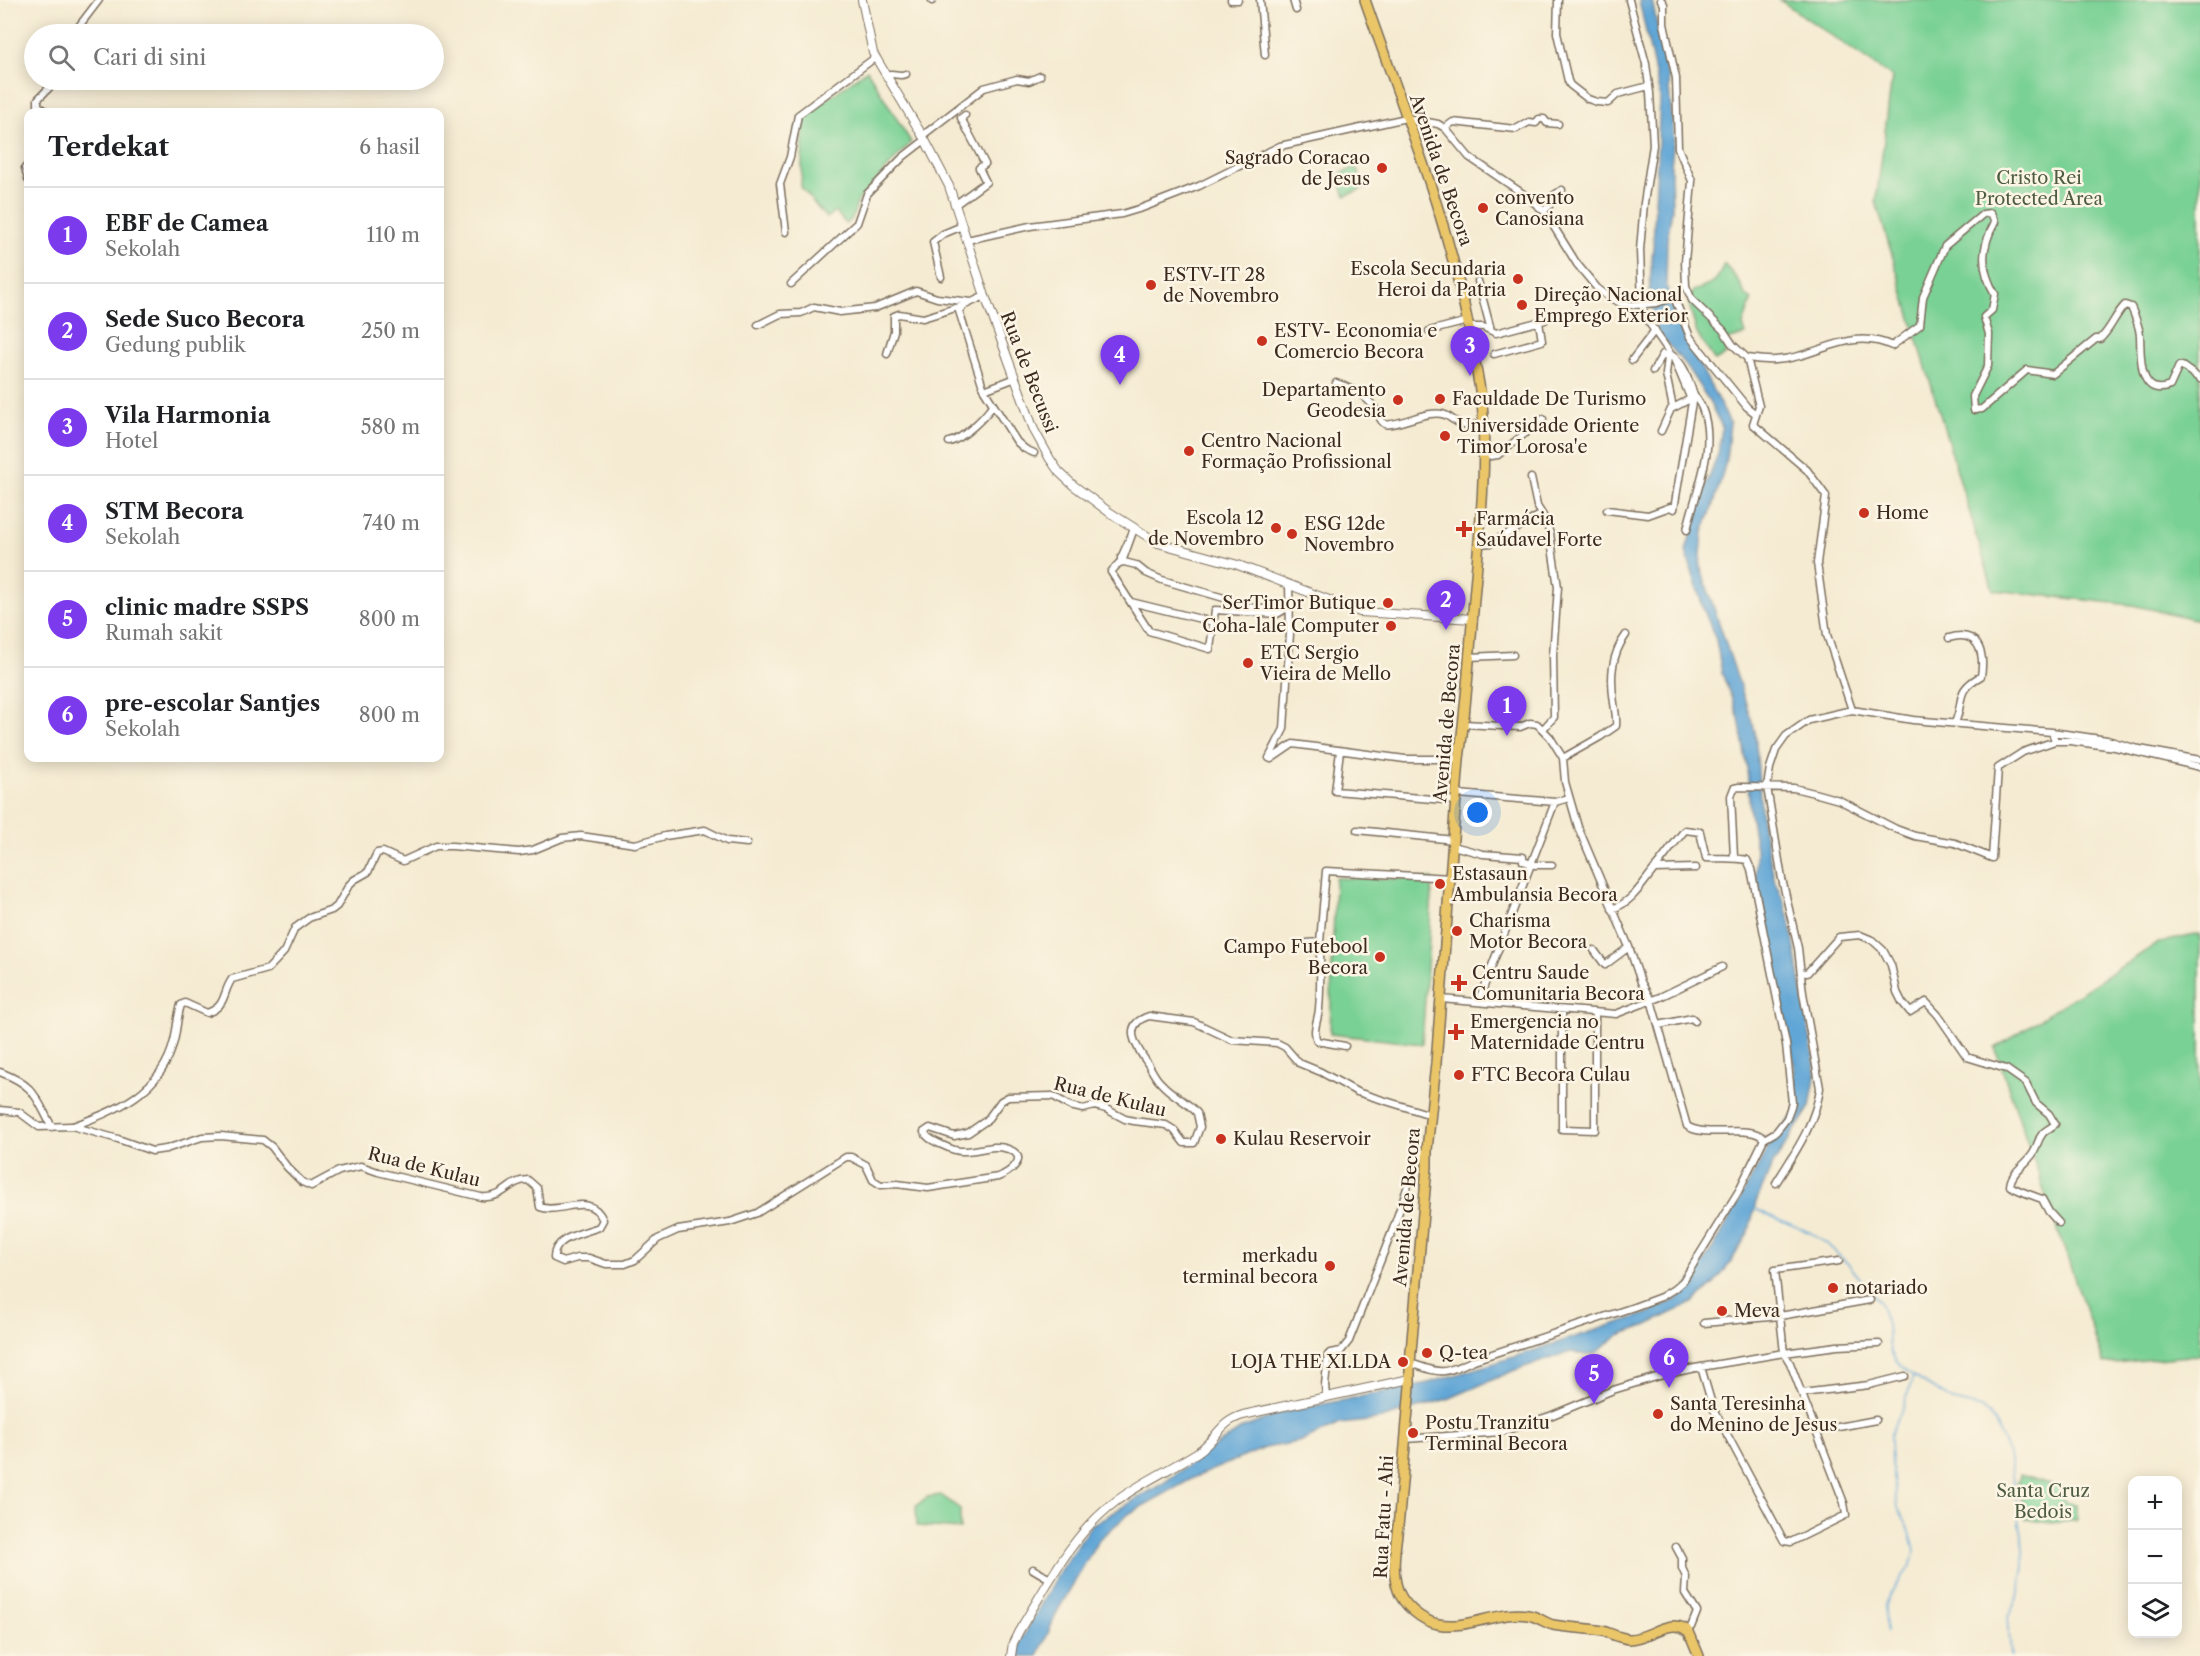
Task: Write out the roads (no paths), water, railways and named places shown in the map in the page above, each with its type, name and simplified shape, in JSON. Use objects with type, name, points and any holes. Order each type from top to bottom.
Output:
[{"type":"main road","name":"Avenida de Becora","points":[[1365,0],[1426,169],[1458,275],[1469,324],[1483,414],[1479,544],[1459,759],[1406,1434]]},
{"type":"main road","name":"Rua Fatu - Ahi","points":[[1406,1434],[1395,1576],[1401,1596],[1419,1615],[1431,1622],[1448,1624],[1514,1614],[1530,1615],[1552,1624],[1605,1632],[1630,1639],[1671,1626],[1680,1626],[1689,1632]]},
{"type":"main road","points":[[1689,1632],[1699,1656]]},
{"type":"street","points":[[81,24],[99,0]]},
{"type":"street","name":"Rua de Becussi","points":[[862,0],[873,53],[924,138],[949,186],[985,296],[1039,442],[1059,472],[1109,512],[1158,543],[1230,562],[1360,612],[1473,619]]},
{"type":"street","points":[[1231,0],[1238,0]]},
{"type":"street","points":[[1260,0],[1265,55]]},
{"type":"street","points":[[1293,0],[1296,10]]},
{"type":"street","points":[[1558,0],[1557,33],[1570,85],[1588,99],[1608,103],[1618,94],[1649,86]]},
{"type":"street","points":[[1607,510],[1648,515],[1670,507],[1674,509],[1683,445],[1691,417],[1693,397],[1683,364],[1670,354],[1645,318],[1642,304],[1640,250],[1644,203],[1653,145],[1646,64],[1629,0]]},
{"type":"street","points":[[1661,0],[1664,4],[1664,24],[1677,78],[1678,148],[1692,181],[1685,262],[1686,286],[1692,300],[1723,330],[1733,345],[1747,358],[1759,406],[1754,424],[1807,470],[1826,496],[1817,563],[1827,635],[1852,710]]},
{"type":"street","points":[[786,232],[780,184],[790,157],[798,115],[876,57]]},
{"type":"street","points":[[886,75],[906,74]]},
{"type":"street","points":[[791,284],[857,223],[867,194],[924,138],[984,88],[1017,79],[1029,81],[1040,76]]},
{"type":"street","points":[[42,108],[38,105],[38,99],[47,90]]},
{"type":"street","points":[[956,204],[986,183],[979,168],[985,164],[961,118],[965,115]]},
{"type":"street","points":[[967,240],[1030,226],[1122,214],[1142,208],[1199,186],[1280,146],[1406,118],[1437,124],[1445,128],[1469,157],[1525,195],[1544,211],[1578,264],[1597,288],[1610,298],[1625,305],[1657,303],[1674,297],[1690,337],[1702,355],[1747,407],[1756,414]]},
{"type":"street","points":[[1445,128],[1453,122],[1516,129],[1529,122],[1536,123],[1539,119],[1544,119],[1547,123],[1558,124]]},
{"type":"street","points":[[1544,211],[1549,206],[1549,199],[1562,190]]},
{"type":"street","points":[[1747,358],[1775,360],[1825,348],[1850,339],[1877,339],[1892,346],[1920,326],[1923,297],[1945,246],[1983,214],[1991,213],[1995,222],[1987,236],[1984,256],[1985,279],[1995,294],[1992,310],[1984,317],[1989,334],[1988,366],[1973,396],[1974,410],[1982,409],[2026,370],[2053,374],[2061,370],[2096,339],[2104,335],[2115,316],[2125,305],[2131,307],[2138,323],[2142,374],[2150,383],[2158,387],[2170,386],[2179,366],[2200,379]]},
{"type":"street","points":[[941,277],[933,242],[943,234],[962,226]]},
{"type":"street","points":[[1478,281],[1491,330]]},
{"type":"street","points":[[758,325],[780,314],[801,313],[814,307],[840,312],[875,308],[916,291],[937,298],[971,302]]},
{"type":"street","points":[[887,354],[894,330],[894,316],[899,314],[923,318],[963,306],[985,296]]},
{"type":"street","points":[[963,306],[959,309],[959,314],[984,390],[1020,446],[1034,453]]},
{"type":"street","points":[[1429,331],[1469,324],[1496,333],[1542,321],[1542,341],[1494,354]]},
{"type":"street","points":[[1632,360],[1655,330]]},
{"type":"street","points":[[1653,371],[1663,354],[1668,357],[1666,374],[1673,408]]},
{"type":"street","points":[[984,390],[1016,378]]},
{"type":"street","points":[[1336,383],[1348,386],[1365,398],[1375,408],[1381,421],[1385,424],[1392,425],[1430,413],[1446,413],[1463,425],[1483,424]]},
{"type":"street","points":[[1661,431],[1673,408],[1693,397]]},
{"type":"street","points":[[1687,530],[1691,509],[1706,465],[1707,427],[1702,407],[1693,397]]},
{"type":"street","points":[[949,442],[963,436],[993,405]]},
{"type":"street","points":[[1482,458],[1498,455],[1543,419]]},
{"type":"street","points":[[1531,478],[1537,506],[1550,534],[1558,587],[1553,655],[1554,717],[1543,729]]},
{"type":"street","points":[[1479,544],[1491,543],[1542,514]]},
{"type":"street","points":[[1122,562],[1136,565],[1146,573],[1162,580],[1224,598],[1240,606],[1263,609],[1291,606],[1277,614],[1215,610],[1210,649],[1149,631],[1112,569],[1122,562]]},
{"type":"street","points":[[1289,584],[1291,606],[1284,729],[1269,756],[1271,759],[1293,744],[1406,759],[1459,759]]},
{"type":"street","points":[[1131,602],[1214,622]]},
{"type":"street","points":[[1563,758],[1616,726],[1613,660],[1617,646],[1626,635]]},
{"type":"street","points":[[1949,638],[1966,635],[1973,638],[1980,651],[1982,670],[1981,676],[1968,682],[1964,688],[1955,723]]},
{"type":"street","points":[[1469,657],[1513,655]]},
{"type":"street","points":[[1776,1183],[1802,1140],[1819,1102],[1820,1088],[1798,948],[1765,787],[1776,750],[1786,736],[1809,720],[1852,710],[1913,720],[2052,732],[2107,740],[2134,748],[2200,760]]},
{"type":"street","points":[[1464,724],[1520,727],[1530,723],[1543,729],[1563,758],[1565,782],[1578,827],[1629,947],[1641,982],[1651,1000],[1687,1126],[1694,1130],[1718,1133],[1753,1132],[1762,1135],[1764,1139]]},
{"type":"street","points":[[2052,732],[2055,741]]},
{"type":"street","points":[[1734,857],[1731,796],[1734,788],[1739,787],[1794,788],[1839,800],[1896,829],[1924,838],[1955,843],[1992,858],[1998,768],[2022,753],[2055,741],[2070,741],[2115,747],[2200,767]]},
{"type":"street","points":[[1340,751],[1335,791],[1555,802],[1569,798]]},
{"type":"street","points":[[1478,1002],[1555,802]]},
{"type":"street","points":[[72,1126],[113,1111],[144,1090],[160,1072],[166,1060],[174,1041],[181,1005],[185,1002],[207,1013],[212,1011],[225,998],[232,979],[268,969],[284,952],[295,928],[316,914],[335,908],[354,879],[368,872],[377,853],[383,852],[403,861],[436,846],[519,852],[571,836],[599,837],[619,843],[635,844],[702,830],[730,842],[747,843]]},
{"type":"street","points":[[1357,830],[1454,843],[1484,854],[1516,855],[1531,863],[1552,865]]},
{"type":"street","points":[[1410,1363],[1438,1373],[1450,1371],[1474,1360],[1634,1307],[1674,1289],[1683,1281],[1738,1192],[1764,1139],[1776,1132],[1787,1118],[1792,1103],[1786,1044],[1751,869],[1747,860],[1734,857],[1722,860],[1706,858],[1700,832],[1685,830],[1640,890],[1620,907],[1612,909]]},
{"type":"street","points":[[1654,870],[1696,868]]},
{"type":"street","points":[[1345,1046],[1317,1041],[1315,1038],[1314,1026],[1319,1012],[1320,942],[1326,871],[1451,878]]},
{"type":"street","points":[[1801,972],[1807,973],[1839,937],[1860,935],[1872,940],[1892,965],[1897,992],[1910,1012],[1926,1002],[1958,1041],[1967,1057],[2006,1069],[2026,1083],[2036,1103],[2049,1114],[2055,1124],[2045,1130],[2036,1142],[2035,1150],[2010,1180],[2010,1186],[2042,1199],[2049,1212],[2059,1222]]},
{"type":"street","points":[[1307,943],[1320,942]]},
{"type":"street","points":[[1594,950],[1605,965],[1629,947]]},
{"type":"street","points":[[1441,999],[1616,1014],[1722,967]]},
{"type":"street","points":[[1562,1010],[1562,1129],[1595,1130],[1595,1013]]},
{"type":"street","name":"Rua de Kulau","points":[[0,1110],[19,1112],[39,1127],[72,1126],[152,1151],[166,1149],[202,1137],[221,1136],[263,1140],[269,1143],[302,1182],[311,1186],[339,1171],[361,1166],[481,1197],[498,1196],[518,1182],[528,1180],[537,1188],[540,1207],[548,1209],[586,1205],[598,1211],[603,1220],[599,1227],[574,1236],[558,1245],[553,1257],[556,1260],[563,1262],[577,1258],[589,1258],[614,1265],[631,1262],[651,1244],[678,1230],[730,1222],[757,1213],[846,1157],[851,1156],[866,1165],[873,1180],[881,1185],[897,1184],[928,1188],[1006,1174],[1016,1165],[1016,1155],[1011,1150],[996,1147],[960,1151],[933,1141],[924,1132],[930,1128],[954,1136],[968,1133],[987,1120],[1001,1101],[1008,1097],[1053,1096],[1070,1106],[1083,1109],[1095,1106],[1106,1108],[1125,1119],[1166,1125],[1174,1130],[1184,1143],[1194,1143],[1200,1127],[1197,1113],[1160,1082],[1134,1042],[1133,1027],[1142,1018],[1149,1016],[1194,1023],[1232,1040],[1277,1043],[1285,1047],[1299,1063],[1357,1092],[1431,1115]]},
{"type":"street","points":[[1659,1024],[1692,1018],[1695,1021]]},
{"type":"street","points":[[0,1072],[27,1085],[36,1095],[52,1128]]},
{"type":"street","points":[[1326,1397],[1328,1355],[1341,1352],[1349,1341],[1393,1229],[1417,1159],[1427,1150]]},
{"type":"street","points":[[1701,1367],[1713,1408],[1786,1542],[1796,1540],[1846,1515],[1844,1503],[1817,1431],[1784,1353],[1775,1270],[1839,1261]]},
{"type":"street","points":[[1704,1323],[1780,1316],[1870,1300]]},
{"type":"street","points":[[1406,1434],[1501,1432],[1550,1416],[1613,1390],[1662,1376],[1784,1353],[1837,1346],[1880,1344]]},
{"type":"street","points":[[1802,1393],[1869,1385],[1905,1376]]},
{"type":"street","points":[[1011,1656],[1013,1643],[1019,1631],[1050,1579],[1079,1537],[1114,1502],[1210,1443],[1228,1421],[1243,1415],[1326,1397],[1410,1382]]},
{"type":"street","points":[[1817,1431],[1876,1420]]},
{"type":"street","points":[[1676,1547],[1682,1558],[1682,1568],[1686,1577],[1685,1593],[1697,1612],[1689,1632]]},
{"type":"street","points":[[1033,1569],[1050,1579]]},
{"type":"water","points":[[1639,0],[1652,0],[1668,78],[1674,138],[1671,166],[1672,209],[1667,241],[1666,285],[1676,320],[1730,423],[1726,461],[1714,504],[1703,532],[1700,566],[1755,731],[1762,822],[1775,882],[1784,901],[1792,931],[1816,1072],[1810,1107],[1773,1164],[1756,1202],[1749,1231],[1731,1262],[1715,1283],[1694,1302],[1645,1326],[1619,1335],[1595,1354],[1585,1355],[1571,1352],[1515,1370],[1448,1399],[1377,1420],[1340,1424],[1302,1441],[1265,1448],[1195,1477],[1130,1513],[1099,1539],[1058,1610],[1038,1656],[1017,1656],[1022,1639],[1056,1577],[1091,1525],[1162,1484],[1243,1428],[1284,1412],[1428,1383],[1649,1313],[1681,1297],[1719,1238],[1773,1138],[1796,1112],[1794,1064],[1756,875],[1756,849],[1739,718],[1722,673],[1716,640],[1703,608],[1686,551],[1700,502],[1718,454],[1722,427],[1706,396],[1684,363],[1657,331],[1649,294],[1660,96]]},
{"type":"waterway","points":[[1752,1208],[1811,1233],[1827,1244],[1848,1264],[1880,1302],[1887,1324],[1890,1351],[1897,1362],[1913,1376],[1953,1401],[1982,1408],[1995,1423],[2009,1455],[2022,1536],[2024,1567],[2018,1597],[2008,1617],[2011,1656]]},
{"type":"waterway","points":[[1886,1631],[1885,1605],[1889,1595],[1910,1568],[1915,1550],[1909,1529],[1898,1508],[1891,1465],[1890,1437],[1903,1409],[1913,1376]]},
{"type":"place","name":"Sagrado Coracao de Jesus","points":[[1382,168]]},
{"type":"place","name":"convento Canosiana","points":[[1483,208]]},
{"type":"place","name":"Escola Secundaria Heroi da Patria","points":[[1518,279]]},
{"type":"place","name":"ESTV-IT 28 de Novembro","points":[[1151,285]]},
{"type":"place","name":"Direção Nacional Emprego Exterior","points":[[1522,305]]},
{"type":"place","name":"ESTV- Economia e Comercio Becora","points":[[1262,341]]},
{"type":"place","name":"Vila Harmonia","points":[[1470,376]]},
{"type":"place","name":"STM Becora","points":[[1120,385]]},
{"type":"place","name":"Faculdade De Turismo","points":[[1440,399]]},
{"type":"place","name":"Departamento Geodesia","points":[[1398,400]]},
{"type":"place","name":"Universidade Oriente Timor Lorosa'e","points":[[1445,436]]},
{"type":"place","name":"Centro Nacional Formação Profissional","points":[[1189,451]]},
{"type":"place","name":"Home","points":[[1864,513]]},
{"type":"place","name":"Escola 12 de Novembro","points":[[1276,528]]},
{"type":"place","name":"Farmácia Saúdavel Forte","points":[[1464,529]]},
{"type":"place","name":"ESG 12de Novembro","points":[[1292,534]]},
{"type":"place","name":"SerTimor Butique","points":[[1388,603]]},
{"type":"place","name":"Coha-lale Computer","points":[[1391,626]]},
{"type":"place","name":"Sede Suco Becora","points":[[1446,630]]},
{"type":"place","name":"ETC Sergio Vieira de Mello","points":[[1248,663]]},
{"type":"place","name":"EBF de Camea","points":[[1507,736]]},
{"type":"place","name":"Estasaun Ambulansia Becora","points":[[1440,884]]},
{"type":"place","name":"Charisma Motor Becora","points":[[1457,931]]},
{"type":"place","name":"Campo Futebool Becora","points":[[1380,957]]},
{"type":"place","name":"Centru Saude Comunitaria Becora","points":[[1459,983]]},
{"type":"place","name":"Emergencia no Maternidade Centru","points":[[1456,1032]]},
{"type":"place","name":"FTC Becora Culau","points":[[1459,1075]]},
{"type":"place","name":"Kulau Reservoir","points":[[1221,1139]]},
{"type":"place","name":"merkadu terminal becora","points":[[1330,1266]]},
{"type":"place","name":"notariado","points":[[1833,1288]]},
{"type":"place","name":"Meva","points":[[1722,1311]]},
{"type":"place","name":"Q-tea","points":[[1427,1353]]},
{"type":"place","name":"LOJA THE XI.LDA","points":[[1403,1362]]},
{"type":"place","name":"pre-escolar Santjes","points":[[1669,1388]]},
{"type":"place","name":"clinic madre SSPS","points":[[1594,1404]]},
{"type":"place","name":"Santa Teresinha do Menino de Jesus","points":[[1658,1414]]},
{"type":"place","name":"Postu Tranzitu Terminal Becora","points":[[1413,1433]]},
{"type":"park label","name":"Cristo Rei Protected Area","points":[[2039,188]]},
{"type":"park label","name":"Santa Cruz Bedois","points":[[2043,1501]]}]
